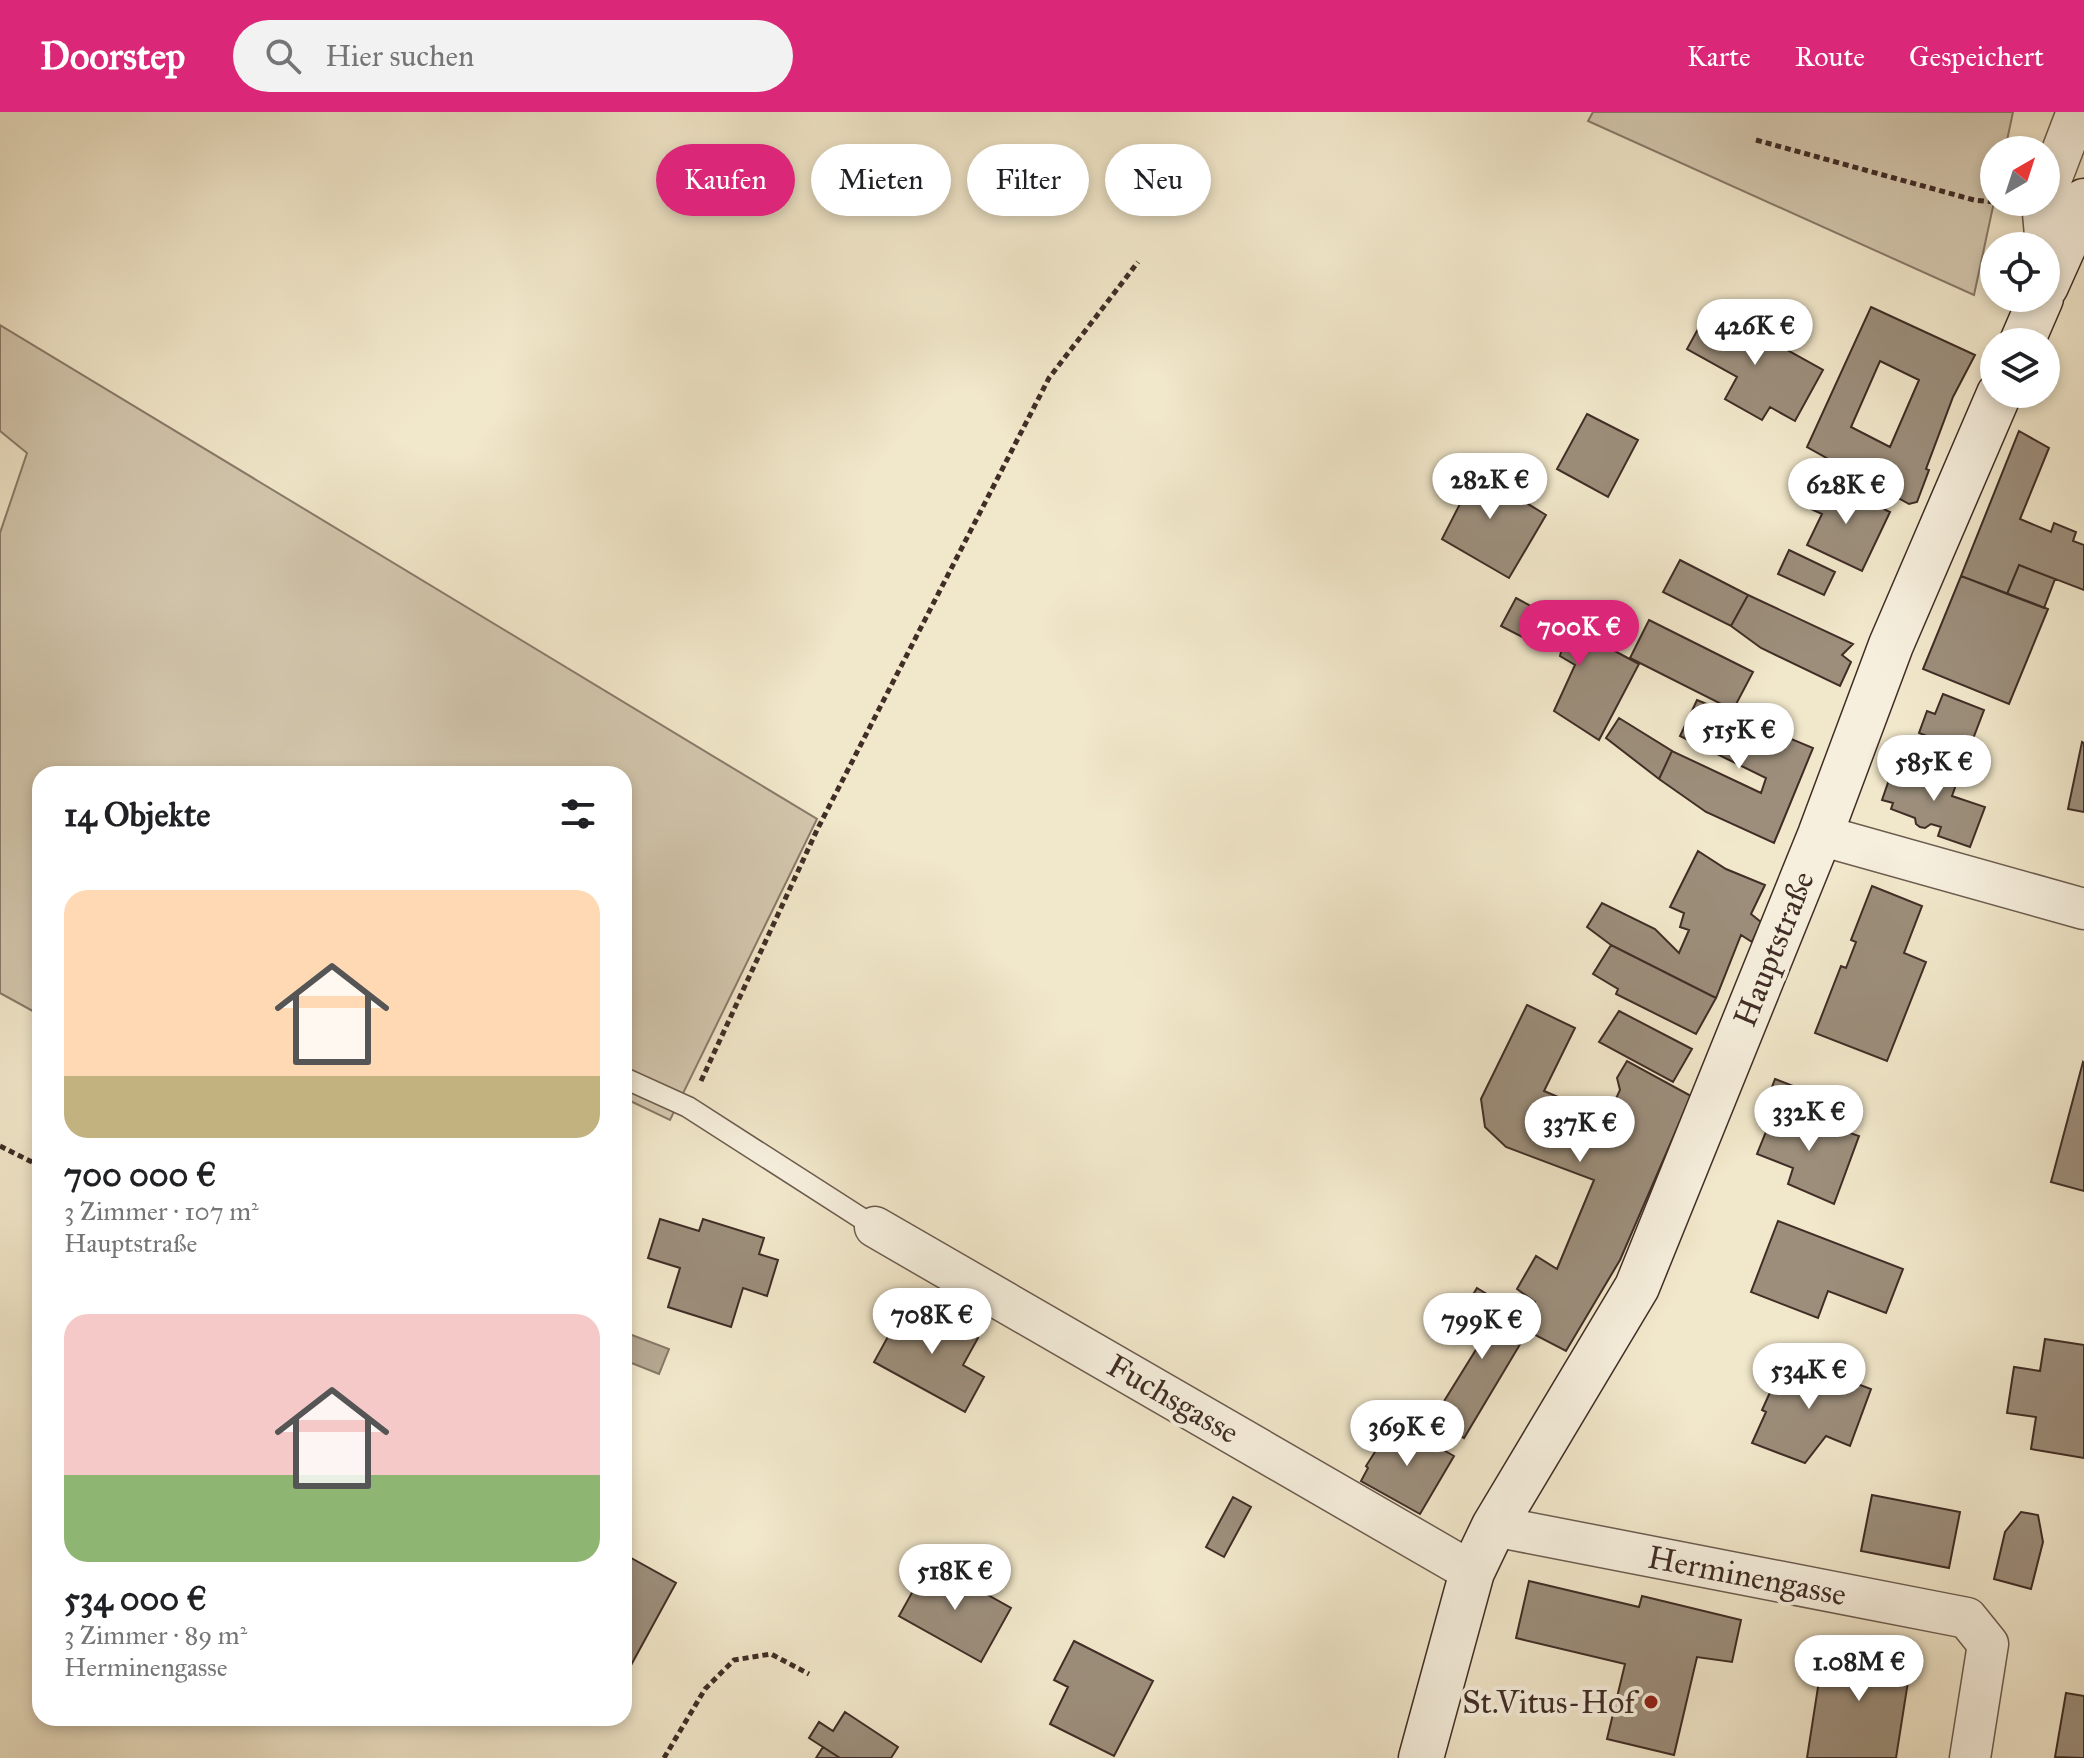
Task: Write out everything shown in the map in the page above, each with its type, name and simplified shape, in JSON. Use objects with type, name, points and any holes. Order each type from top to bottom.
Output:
[{"type":"main road","points":[[2060,245],[2084,201]]},
{"type":"main road","name":"Hauptstraße","points":[[1421,1758],[1472,1572],[1494,1526],[1637,1287],[1820,835],[1891,645],[1993,408]]},
{"type":"street","points":[[2060,156],[2077,112]]},
{"type":"street","points":[[1820,835],[2084,909]]},
{"type":"street","name":"Fuchsgasse","points":[[875,1227],[1472,1572]]},
{"type":"street","name":"Herminengasse","points":[[1494,1526],[1967,1618],[1988,1644],[1970,1758]]},
{"type":"lane","points":[[632,1082],[688,1107],[875,1227]]},
{"type":"path","points":[[1756,140],[1980,201]]},
{"type":"path","points":[[688,1107],[817,830],[1049,378],[1138,262]]},
{"type":"path","points":[[0,1146],[32,1162]]},
{"type":"path","points":[[664,1758],[705,1689],[734,1660],[771,1654],[809,1674]]},
{"type":"shaded area","points":[[1593,112],[2013,112],[2008,136],[1980,136],[1980,216],[1991,216],[1988,232],[1980,232],[1980,267],[1974,295],[1588,121]]},
{"type":"shaded area","points":[[0,325],[817,819],[670,1120],[632,1102],[632,766],[32,766],[32,1011],[0,993],[0,533],[27,453],[0,431]]},
{"type":"shaded area","points":[[632,1335],[669,1349],[659,1374],[632,1363]]},
{"type":"building","points":[[1710,307],[1823,370],[1795,421],[1770,407],[1762,420],[1725,399],[1737,377],[1687,349]]},
{"type":"building","points":[[1871,307],[1975,355],[1953,397],[1917,502],[1909,504],[1807,447]],"holes":[[[1880,361],[1919,380],[1890,447],[1851,427]]]},
{"type":"building","points":[[1587,414],[1638,440],[1608,497],[1557,469]]},
{"type":"building","points":[[2019,431],[2049,448],[2020,519],[2051,532],[2054,523],[2076,532],[2073,541],[2084,545],[2084,590],[2019,565],[2007,594],[1961,576]]},
{"type":"building","points":[[1458,461],[1546,515],[1509,578],[1442,539],[1463,498],[1441,486]]},
{"type":"building","points":[[1824,481],[1890,512],[1862,571],[1807,545],[1822,514],[1811,509]]},
{"type":"building","points":[[1789,550],[1835,572],[1824,595],[1778,574]]},
{"type":"building","points":[[1680,560],[1748,595],[1731,626],[1663,592]]},
{"type":"building","points":[[2019,565],[2055,579],[2044,608],[2007,594]]},
{"type":"building","points":[[1961,576],[2048,609],[2009,704],[1923,669]]},
{"type":"building","points":[[1748,595],[1853,644],[1842,655],[1851,662],[1840,686],[1761,648],[1731,626]]},
{"type":"building","points":[[1516,598],[1639,664],[1599,740],[1554,711],[1575,665],[1560,656],[1562,648],[1541,634],[1534,643],[1501,626]]},
{"type":"building","points":[[1649,620],[1753,672],[1733,710],[1630,658]]},
{"type":"building","points":[[1943,694],[1984,710],[1968,752],[1919,733],[1927,711],[1935,714]]},
{"type":"building","points":[[1697,700],[1813,748],[1774,843],[1706,812],[1659,779],[1672,751],[1761,793],[1766,778],[1680,736]]},
{"type":"building","points":[[1619,718],[1672,751],[1659,779],[1606,738]]},
{"type":"building","points":[[1931,738],[1968,752],[1960,772],[1924,758]]},
{"type":"building","points":[[2084,743],[2084,812],[2068,809]]},
{"type":"building","points":[[1908,761],[1958,779],[1952,796],[1985,807],[1970,847],[1938,836],[1941,827],[1931,824],[1920,827],[1915,818],[1891,809],[1893,803],[1882,800],[1891,774],[1902,778]]},
{"type":"building","points":[[1698,851],[1726,869],[1765,885],[1751,914],[1761,922],[1752,942],[1741,935],[1716,998],[1611,945],[1587,927],[1602,903],[1655,929],[1679,953],[1689,930],[1680,927],[1684,913],[1670,907]]},
{"type":"building","points":[[1872,886],[1922,906],[1904,953],[1926,962],[1887,1061],[1815,1033],[1841,966],[1846,968],[1856,942],[1851,940]]},
{"type":"building","points":[[1611,945],[1716,998],[1696,1034],[1616,994],[1618,989],[1593,974]]},
{"type":"building","points":[[1527,1005],[1575,1028],[1544,1091],[1607,1118],[1620,1090],[1617,1078],[1627,1061],[1691,1096],[1620,1260],[1566,1351],[1520,1327],[1535,1302],[1517,1289],[1536,1256],[1557,1269],[1594,1180],[1506,1147],[1485,1127],[1481,1099]]},
{"type":"building","points":[[1619,1011],[1692,1049],[1673,1082],[1599,1042]]},
{"type":"building","points":[[2084,1063],[2084,1191],[2051,1182]]},
{"type":"building","points":[[1775,1079],[1806,1091],[1800,1107],[1769,1095]]},
{"type":"building","points":[[1776,1107],[1859,1136],[1834,1204],[1788,1184],[1793,1168],[1757,1154]]},
{"type":"building","points":[[660,1219],[699,1231],[703,1219],[764,1238],[759,1254],[778,1260],[767,1296],[743,1288],[731,1327],[668,1307],[680,1268],[648,1258]]},
{"type":"building","points":[[1778,1221],[1903,1269],[1886,1313],[1828,1291],[1818,1318],[1751,1292]]},
{"type":"building","points":[[1477,1288],[1526,1318],[1520,1327],[1528,1331],[1464,1438],[1433,1419],[1485,1335],[1458,1320]]},
{"type":"building","points":[[908,1300],[978,1338],[963,1365],[984,1377],[965,1412],[874,1362]]},
{"type":"building","points":[[2045,1339],[2084,1345],[2084,1458],[2031,1449],[2036,1417],[2007,1413],[2014,1367],[2040,1371]]},
{"type":"building","points":[[1786,1357],[1871,1389],[1850,1446],[1826,1436],[1805,1463],[1752,1443],[1766,1412],[1762,1410]]},
{"type":"building","points":[[1394,1422],[1454,1456],[1420,1514],[1361,1481],[1368,1468],[1366,1466]]},
{"type":"building","points":[[1872,1495],[1960,1512],[1949,1568],[1861,1551]]},
{"type":"building","points":[[1233,1497],[1251,1507],[1224,1557],[1206,1547]]},
{"type":"building","points":[[2021,1512],[2038,1515],[2043,1542],[2031,1589],[1994,1579],[2005,1532]]},
{"type":"building","points":[[632,1558],[676,1583],[632,1663]]},
{"type":"building","points":[[929,1562],[1011,1608],[981,1662],[899,1616]]},
{"type":"building","name":"St.Vitus-Hof","points":[[1529,1581],[1639,1607],[1642,1596],[1741,1620],[1732,1662],[1697,1657],[1674,1755],[1607,1739],[1625,1664],[1516,1638]]},
{"type":"building","points":[[1074,1641],[1153,1681],[1114,1756],[1050,1724],[1068,1687],[1054,1680]]},
{"type":"building","points":[[1825,1642],[1912,1656],[1896,1758],[1807,1758]]},
{"type":"building","points":[[2066,1693],[2084,1696],[2084,1758],[2055,1757]]},
{"type":"building","points":[[845,1712],[898,1747],[891,1758],[840,1758],[809,1738],[819,1722],[833,1731]]},
{"type":"building","points":[[823,1747],[840,1758],[816,1758]]},
{"type":"place","name":"St.Vitus-Hof","points":[[1651,1702]]}]
